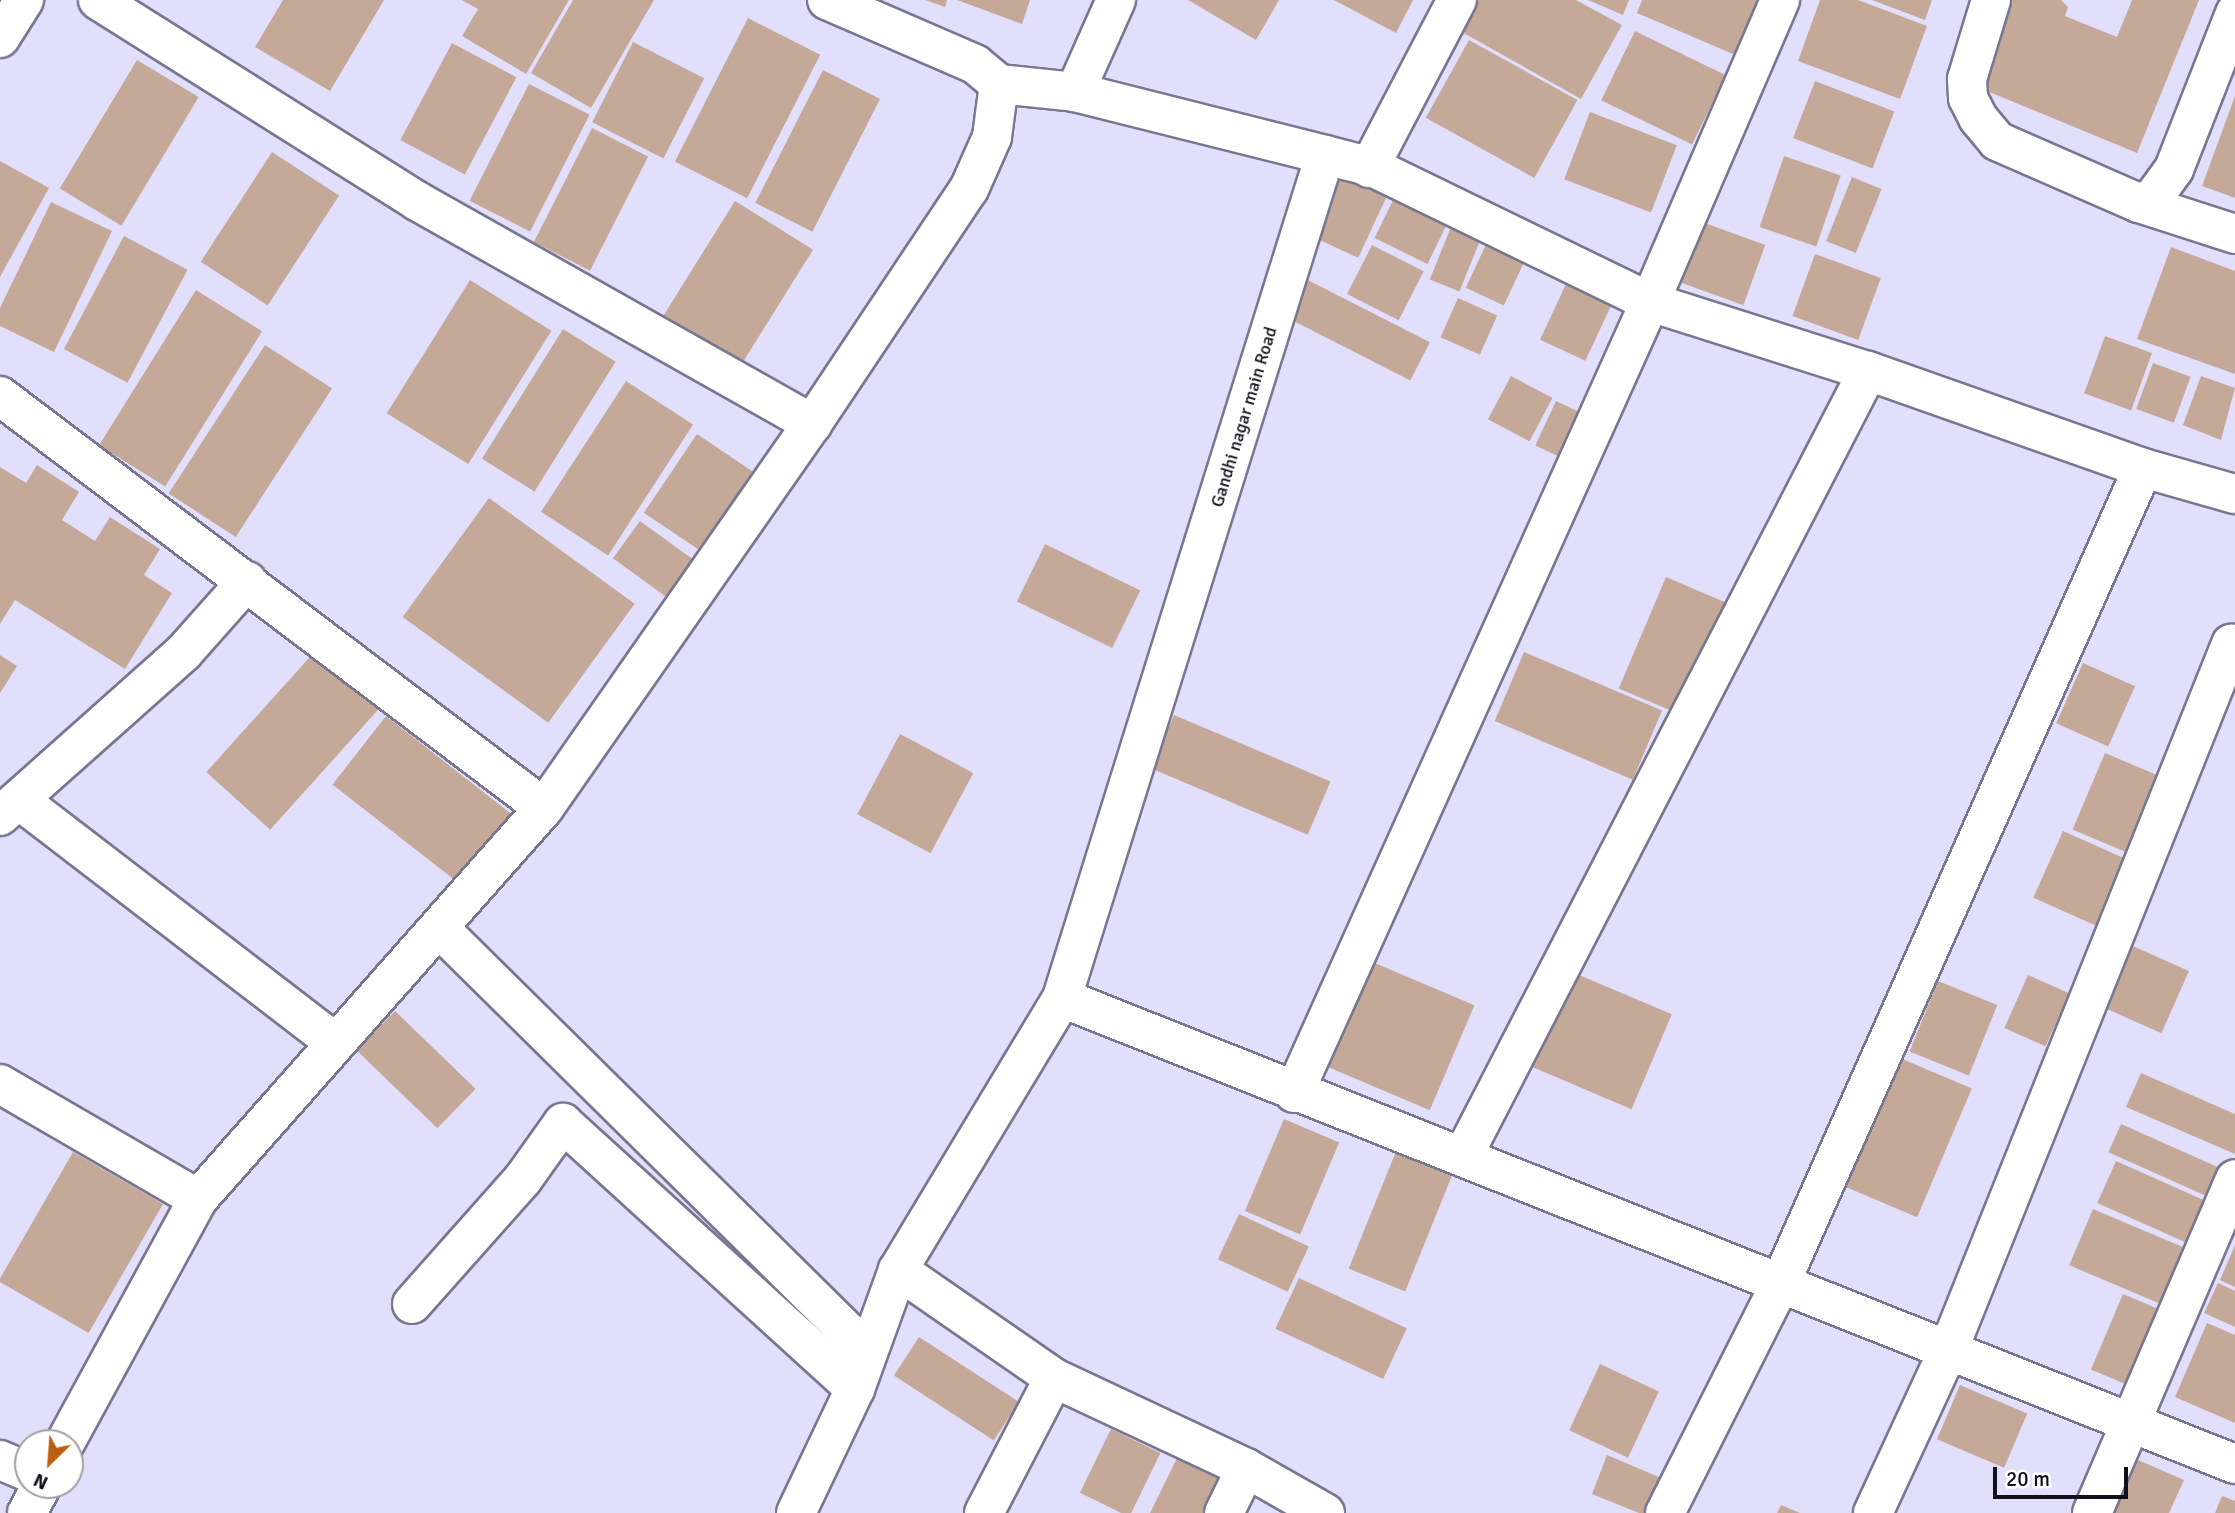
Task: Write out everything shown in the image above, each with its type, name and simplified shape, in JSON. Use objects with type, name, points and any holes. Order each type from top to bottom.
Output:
[{"type":"street","points":[[0,38],[24,0]]},
{"type":"street","points":[[98,0],[417,201],[812,424]]},
{"type":"street","points":[[827,0],[975,64],[999,84],[1075,92],[1369,168],[1650,302],[1868,371],[2143,468],[2235,494]]},
{"type":"street","points":[[1075,92],[1116,0]]},
{"type":"street","points":[[1369,168],[1457,0]]},
{"type":"street","points":[[1294,1093],[1650,302],[1780,0]]},
{"type":"street","points":[[1991,0],[1967,79],[1968,98],[1978,118],[1997,141],[2139,203],[2235,234]]},
{"type":"street","points":[[2139,203],[2153,198],[2174,169],[2235,13]]},
{"type":"street","points":[[73,1429],[198,1199],[333,1041],[439,928],[544,808],[812,424],[969,189],[992,136],[999,84]]},
{"type":"street","name":"Gandhi nagar main Road","points":[[796,1513],[855,1389],[898,1270],[1062,999],[1325,155]]},
{"type":"street","points":[[1463,1156],[1868,371]]},
{"type":"street","points":[[0,396],[544,808]]},
{"type":"street","points":[[1665,1513],[1780,1284],[2143,468]]},
{"type":"street","points":[[247,581],[184,652],[9,808],[333,1041]]},
{"type":"street","points":[[1873,1513],[1948,1352],[2231,644]]},
{"type":"street","points":[[439,928],[868,1352]]},
{"type":"street","points":[[1062,999],[2235,1464]]},
{"type":"street","points":[[0,1084],[198,1199]]},
{"type":"street","points":[[412,1304],[523,1180],[563,1123],[855,1389]]},
{"type":"street","points":[[2092,1513],[2235,1179]]},
{"type":"street","points":[[898,1270],[1054,1378],[1246,1468],[1325,1513]]},
{"type":"street","points":[[984,1513],[1054,1378]]},
{"type":"street","points":[[1224,1513],[1246,1468]]},
{"type":"building","points":[[283,0],[384,0],[330,91],[255,47]]},
{"type":"building","points":[[462,0],[569,0],[526,74],[462,36],[478,9]]},
{"type":"building","points":[[573,0],[654,0],[591,108],[531,73]]},
{"type":"building","points":[[925,0],[947,0],[945,7]]},
{"type":"building","points":[[957,0],[1030,0],[1022,24]]},
{"type":"building","points":[[1188,0],[1279,0],[1256,40]]},
{"type":"building","points":[[1334,0],[1413,0],[1396,33]]},
{"type":"building","points":[[1479,0],[1576,0],[1622,25],[1581,99],[1462,32]]},
{"type":"building","points":[[1588,0],[1629,0],[1623,15]]},
{"type":"building","points":[[1642,0],[1764,0],[1740,57],[1637,13]]},
{"type":"building","points":[[1820,0],[1858,0],[1927,26],[1900,99],[1798,61]]},
{"type":"building","points":[[1872,0],[1932,0],[1925,20]]},
{"type":"building","points":[[2011,0],[2061,0],[2068,7],[2065,16],[2117,37],[2132,0],[2199,0],[2137,153],[1975,86]]},
{"type":"building","points":[[748,18],[820,55],[747,198],[675,161]]},
{"type":"building","points":[[1635,31],[1726,75],[1692,144],[1601,100]]},
{"type":"building","points":[[1469,40],[1577,100],[1534,178],[1426,118]]},
{"type":"building","points":[[633,42],[704,78],[663,159],[592,122]]},
{"type":"building","points":[[452,43],[516,77],[465,174],[400,140]]},
{"type":"building","points":[[137,60],[199,97],[121,226],[60,189]]},
{"type":"building","points":[[823,70],[880,99],[812,232],[755,203]]},
{"type":"building","points":[[1815,81],[1894,111],[1872,168],[1793,138]]},
{"type":"building","points":[[529,84],[590,115],[530,232],[470,201]]},
{"type":"building","points":[[2235,96],[2235,198],[2202,186]]},
{"type":"building","points":[[1590,112],[1677,145],[1651,213],[1564,179]]},
{"type":"building","points":[[592,128],[648,157],[590,271],[534,242]]},
{"type":"building","points":[[272,152],[339,196],[268,305],[201,262]]},
{"type":"building","points":[[1784,156],[1841,176],[1816,246],[1760,227]]},
{"type":"building","points":[[0,161],[49,188],[0,277]]},
{"type":"building","points":[[1339,164],[1391,188],[1358,258],[1306,234]]},
{"type":"building","points":[[1852,177],[1882,189],[1856,253],[1826,241]]},
{"type":"building","points":[[1396,194],[1449,220],[1428,264],[1375,238]]},
{"type":"building","points":[[735,201],[813,250],[740,366],[662,317]]},
{"type":"building","points":[[51,202],[112,231],[54,352],[0,326],[0,308]]},
{"type":"building","points":[[1691,218],[1765,245],[1743,305],[1669,278]]},
{"type":"building","points":[[1453,222],[1483,234],[1459,291],[1430,279]]},
{"type":"building","points":[[124,236],[188,270],[127,383],[64,349]]},
{"type":"building","points":[[1489,238],[1527,256],[1504,306],[1466,288]]},
{"type":"building","points":[[1372,245],[1424,271],[1399,320],[1347,294]]},
{"type":"building","points":[[2171,247],[2235,271],[2235,374],[2137,339]]},
{"type":"building","points":[[1815,254],[1881,278],[1858,340],[1792,316]]},
{"type":"building","points":[[1573,269],[1618,290],[1585,361],[1540,340]]},
{"type":"building","points":[[1298,275],[1430,342],[1410,381],[1278,313]]},
{"type":"building","points":[[470,280],[551,331],[468,464],[387,413]]},
{"type":"building","points":[[196,290],[262,331],[165,487],[99,445]]},
{"type":"building","points":[[1458,298],[1497,315],[1480,355],[1441,337]]},
{"type":"building","points":[[563,329],[616,362],[535,492],[482,459]]},
{"type":"building","points":[[2105,336],[2152,353],[2131,410],[2084,393]]},
{"type":"building","points":[[265,345],[332,389],[236,537],[169,493]]},
{"type":"building","points":[[2153,363],[2191,377],[2174,423],[2136,409]]},
{"type":"building","points":[[1511,376],[1552,398],[1529,441],[1488,419]]},
{"type":"building","points":[[2201,376],[2235,388],[2221,440],[2183,425]]},
{"type":"building","points":[[626,381],[693,425],[608,555],[541,512]]},
{"type":"building","points":[[1556,401],[1594,419],[1573,463],[1535,445]]},
{"type":"building","points":[[697,434],[758,475],[704,554],[644,513]]},
{"type":"building","points":[[37,465],[79,492],[62,520],[95,541],[110,517],[160,549],[144,575],[172,593],[125,669],[15,600],[0,624],[0,467],[26,483]]},
{"type":"building","points":[[489,498],[635,604],[548,723],[403,617]]},
{"type":"building","points":[[640,521],[696,562],[669,599],[613,558]]},
{"type":"building","points":[[1045,544],[1140,590],[1112,648],[1017,602]]},
{"type":"building","points":[[1666,577],[1726,602],[1679,714],[1619,688]]},
{"type":"building","points":[[318,648],[382,706],[270,830],[206,772]]},
{"type":"building","points":[[1524,652],[1662,711],[1633,780],[1495,721]]},
{"type":"building","points":[[0,655],[17,666],[0,693]]},
{"type":"building","points":[[2083,663],[2135,686],[2108,746],[2056,723]]},
{"type":"building","points":[[1174,715],[1330,781],[1308,835],[1151,768]]},
{"type":"building","points":[[386,716],[514,816],[460,884],[332,785]]},
{"type":"building","points":[[900,734],[973,773],[931,853],[857,814]]},
{"type":"building","points":[[2105,753],[2163,778],[2131,854],[2073,829]]},
{"type":"building","points":[[2063,831],[2129,860],[2099,927],[2033,898]]},
{"type":"building","points":[[2126,943],[2189,971],[2161,1033],[2098,1005]]},
{"type":"building","points":[[1363,958],[1474,1005],[1430,1110],[1318,1063]]},
{"type":"building","points":[[1565,969],[1672,1014],[1632,1109],[1525,1064]]},
{"type":"building","points":[[2028,975],[2069,993],[2046,1046],[2004,1028]]},
{"type":"building","points":[[1938,981],[1997,1005],[1969,1075],[1910,1051]]},
{"type":"building","points":[[395,1011],[476,1089],[437,1128],[357,1051]]},
{"type":"building","points":[[1900,1058],[1972,1088],[1917,1217],[1845,1187]]},
{"type":"building","points":[[2141,1073],[2235,1114],[2235,1154],[2126,1107]]},
{"type":"building","points":[[1284,1119],[1339,1142],[1300,1234],[1245,1211]]},
{"type":"building","points":[[2121,1124],[2231,1173],[2218,1201],[2108,1152]]},
{"type":"building","points":[[1397,1149],[1454,1172],[1405,1291],[1349,1269]]},
{"type":"building","points":[[73,1152],[163,1204],[89,1333],[0,1282]]},
{"type":"building","points":[[2116,1161],[2216,1206],[2198,1248],[2097,1203]]},
{"type":"building","points":[[2093,1209],[2198,1254],[2174,1310],[2069,1265]]},
{"type":"building","points":[[1239,1214],[1309,1247],[1288,1292],[1218,1259]]},
{"type":"building","points":[[2235,1245],[2235,1287],[2220,1280]]},
{"type":"building","points":[[1299,1278],[1407,1328],[1383,1379],[1275,1329]]},
{"type":"building","points":[[2218,1283],[2235,1291],[2235,1327],[2204,1313]]},
{"type":"building","points":[[2123,1294],[2173,1315],[2141,1391],[2091,1369]]},
{"type":"building","points":[[2207,1323],[2235,1335],[2235,1423],[2175,1397]]},
{"type":"building","points":[[919,1337],[1019,1402],[994,1440],[894,1376]]},
{"type":"building","points":[[1600,1364],[1659,1391],[1628,1458],[1569,1430]]},
{"type":"building","points":[[1960,1385],[2027,1414],[2004,1468],[1937,1439]]},
{"type":"building","points":[[1111,1429],[1160,1453],[1131,1513],[1121,1513],[1080,1493]]},
{"type":"building","points":[[1607,1455],[1666,1480],[1652,1513],[1639,1513],[1592,1494]]},
{"type":"building","points":[[1178,1456],[1231,1480],[1215,1513],[1150,1513]]},
{"type":"building","points":[[2131,1457],[2184,1480],[2169,1513],[2107,1513]]},
{"type":"building","points":[[2222,1496],[2235,1501],[2235,1513],[2215,1513]]},
{"type":"building","points":[[1781,1505],[1800,1513],[1777,1513]]}]
